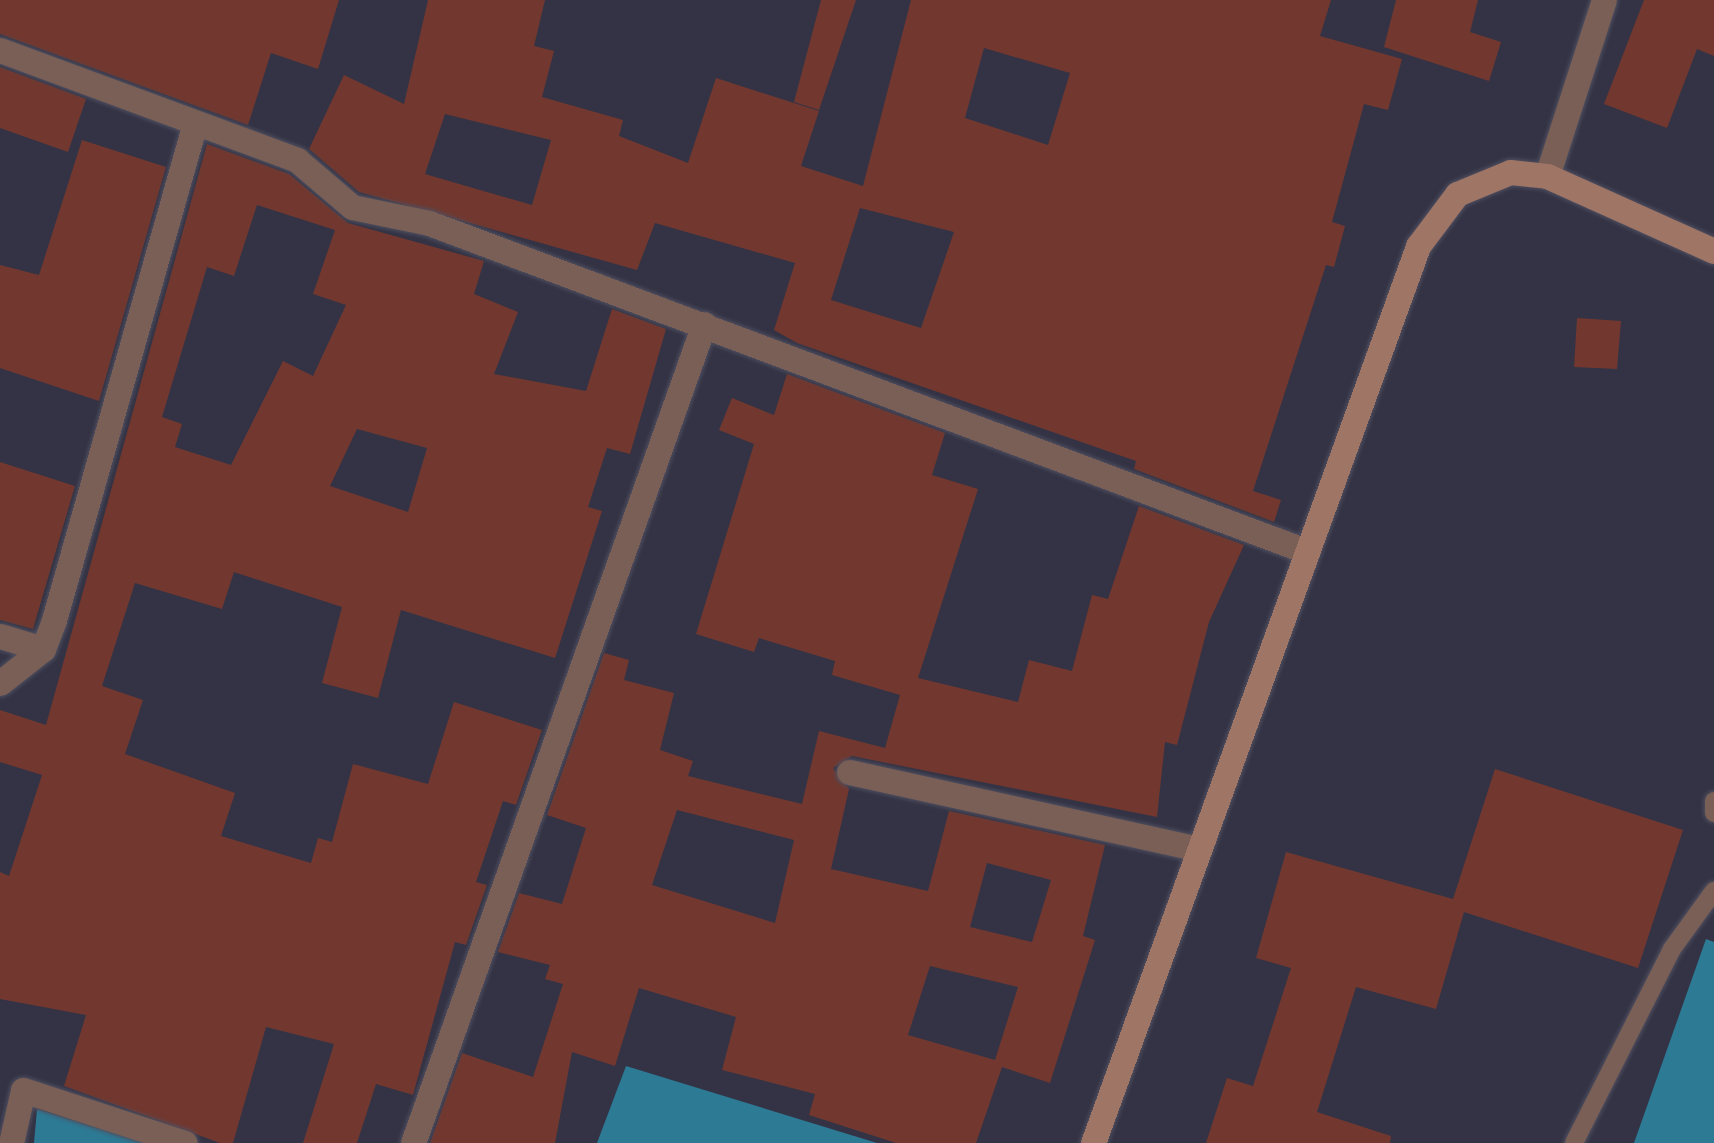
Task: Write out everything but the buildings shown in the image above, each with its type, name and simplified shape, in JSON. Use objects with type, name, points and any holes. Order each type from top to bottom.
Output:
[{"type":"street","points":[[1547,176],[1604,0]]},
{"type":"street","points":[[0,50],[297,160],[352,207],[401,225],[429,223],[1306,551]]},
{"type":"street","points":[[0,683],[42,649],[195,123]]},
{"type":"street","points":[[1092,1143],[1418,246],[1457,194],[1482,179],[1547,176],[1714,252]]},
{"type":"street","points":[[413,1143],[704,324]]},
{"type":"street","points":[[0,636],[42,649]]},
{"type":"street","points":[[849,772],[1198,849]]},
{"type":"street","points":[[11,1143],[12,1086],[184,1143]]},
{"type":"lane","points":[[1714,801],[1714,814]]},
{"type":"lane","points":[[1574,1143],[1672,949],[1714,891]]},
{"type":"water","points":[[1706,939],[1714,942],[1714,1143],[1634,1143]]},
{"type":"water","points":[[626,1066],[877,1143],[597,1143]]},
{"type":"water","points":[[37,1109],[147,1143],[34,1143]]}]
